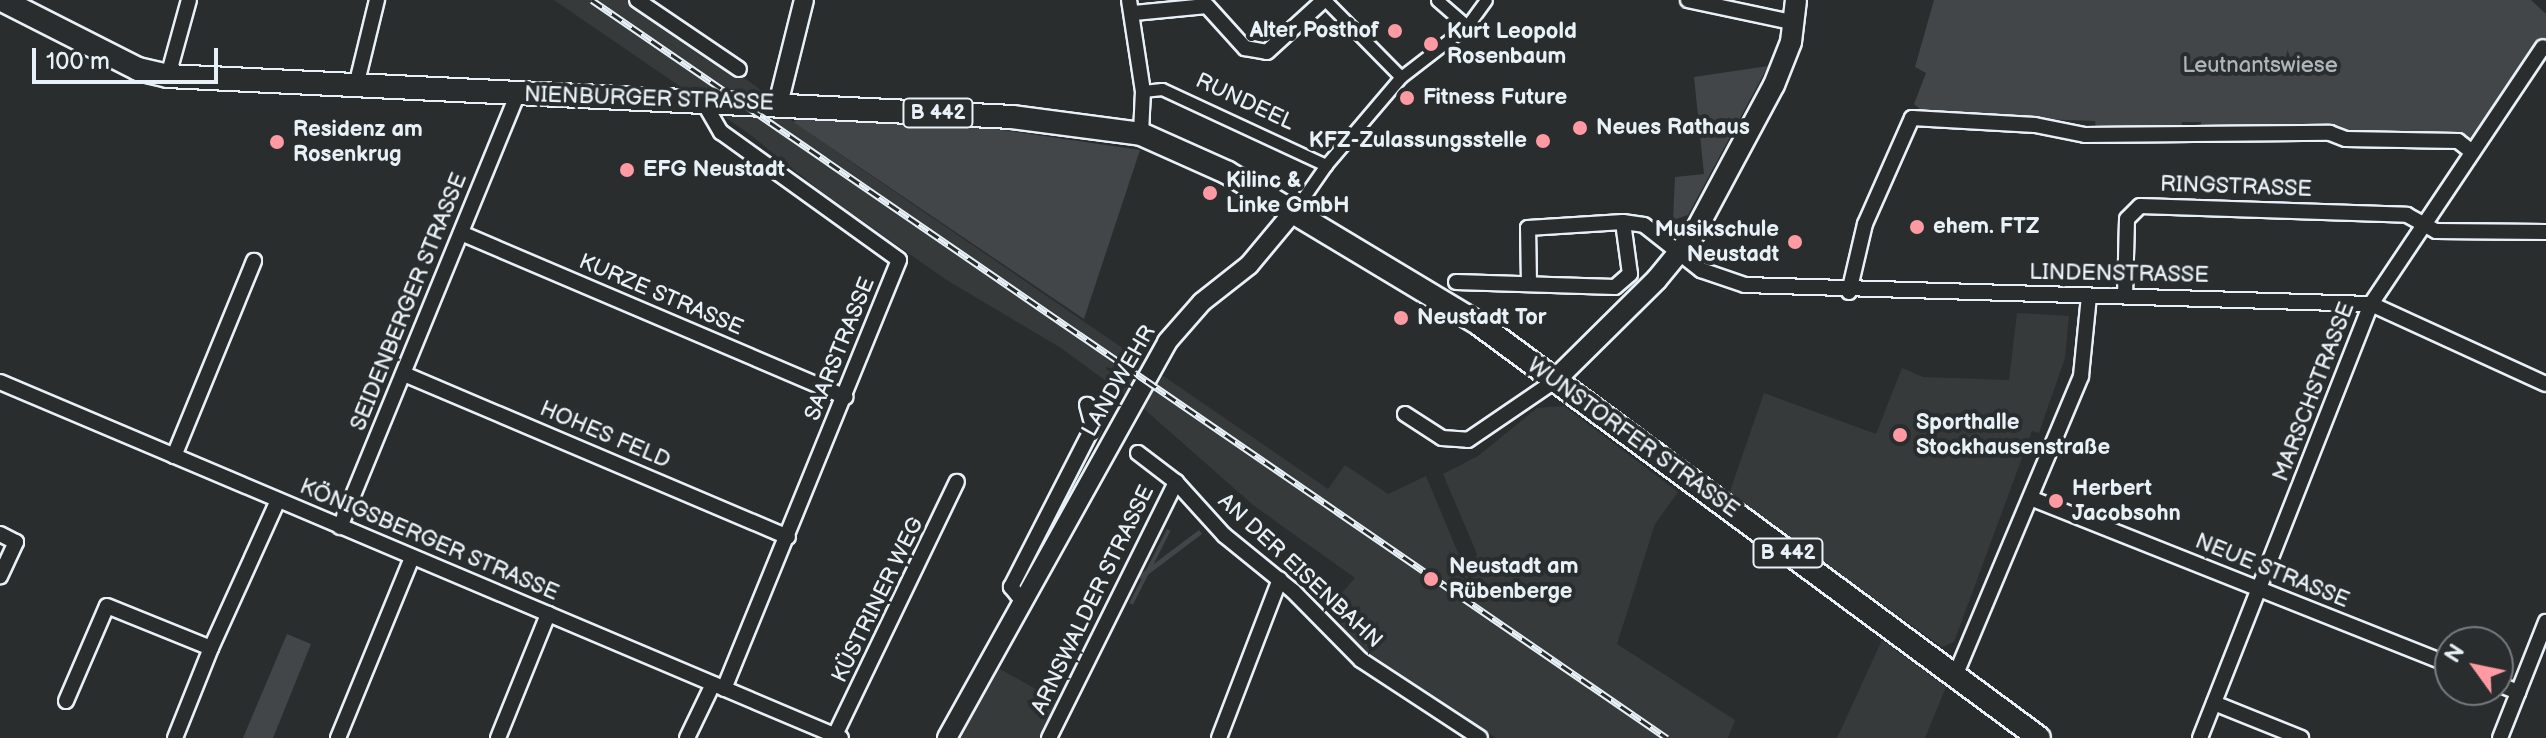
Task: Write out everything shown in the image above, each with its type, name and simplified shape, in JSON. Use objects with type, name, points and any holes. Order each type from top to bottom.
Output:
[{"type":"main road","name":"NIENBURGER STRASSE","points":[[2,0],[138,69],[168,76],[778,104],[1049,120],[1141,134],[1228,173],[1294,211]]},
{"type":"main road","points":[[1553,382],[1680,255],[1774,85],[1796,23],[1796,0]]},
{"type":"main road","name":"WUNSTORFER STRASSE","points":[[1294,211],[1455,308],[2039,738]]},
{"type":"street","points":[[168,76],[189,0]]},
{"type":"street","points":[[356,86],[377,0]]},
{"type":"street","points":[[637,0],[739,69]]},
{"type":"street","points":[[778,104],[804,0]]},
{"type":"street","points":[[1141,134],[1143,91],[1131,7],[1207,6],[1245,48],[1267,52],[1324,0],[1401,77]]},
{"type":"street","points":[[1437,0],[1467,26]]},
{"type":"street","points":[[1294,211],[1326,165],[1401,77],[1467,26],[1486,0]]},
{"type":"street","points":[[1688,0],[1796,23]]},
{"type":"street","name":"MARSCHSTRASSE","points":[[2200,738],[2371,304],[2543,47]]},
{"type":"street","name":"RUNDEEL","points":[[1143,91],[1162,89],[1326,165]]},
{"type":"street","name":"SEIDENBERGER STRASSE","points":[[340,527],[518,93]]},
{"type":"street","name":"SAARSTRASSE","points":[[687,738],[719,687],[788,537],[899,260],[721,132],[704,103]]},
{"type":"street","points":[[1849,292],[1865,224],[1912,118],[2035,125],[2085,135],[2330,133],[2346,139],[2458,141],[2472,152]]},
{"type":"street","name":"RINGSTRASSE","points":[[2125,296],[2127,219],[2140,206],[2407,215],[2436,231],[2546,232]]},
{"type":"street","name":"LANDWEHR","points":[[947,738],[1173,333],[1249,265],[1294,211]]},
{"type":"street","points":[[1456,282],[1615,287],[1630,274],[1623,222],[1528,228],[1529,283]]},
{"type":"street","name":"LINDENSTRASSE","points":[[1623,222],[1644,225],[1680,255],[1728,281],[1849,292],[2371,304],[2546,384]]},
{"type":"street","name":"KURZE STRASSE","points":[[461,233],[845,397]]},
{"type":"street","points":[[174,456],[254,261]]},
{"type":"street","points":[[1955,676],[2033,499],[2081,376],[2089,296]]},
{"type":"street","name":"HOHES FELD","points":[[404,374],[788,537]]},
{"type":"street","name":"KÖNIGSBERGER STRASSE","points":[[0,382],[838,737]]},
{"type":"street","points":[[1405,414],[1442,438],[1468,440],[1553,382]]},
{"type":"street","name":"LANDWEHR","points":[[1024,603],[1011,587],[1093,427],[1087,405]]},
{"type":"street","name":"AN DER EISENBAHN","points":[[1138,453],[1176,482],[1224,535],[1280,579],[1361,660],[1480,738]]},
{"type":"street","name":"KÜSTRINER WEG","points":[[838,737],[957,482]]},
{"type":"street","name":"ARNSWALDER STRASSE","points":[[1049,738],[1176,482]]},
{"type":"street","name":"NEUE STRASSE","points":[[2033,499],[2434,659]]},
{"type":"street","points":[[175,738],[211,648],[278,500]]},
{"type":"street","points":[[0,534],[16,542],[0,577]]},
{"type":"street","points":[[338,738],[412,558]]},
{"type":"street","points":[[1219,738],[1280,579]]},
{"type":"street","points":[[66,701],[107,606],[211,648]]},
{"type":"street","points":[[498,738],[548,614]]},
{"type":"street","points":[[2500,738],[2546,622]]},
{"type":"street","points":[[2514,690],[2518,692]]},
{"type":"street","points":[[2214,703],[2301,738]]},
{"type":"shaded area","points":[[554,0],[631,0],[757,87],[793,122],[1328,489],[1345,465],[1388,494],[1426,476],[1471,584],[1477,554],[1443,474],[1478,456],[1537,408],[1564,406],[1678,492],[1655,524],[1617,644],[1735,720],[1728,738],[1496,738],[1355,644],[1329,607],[1355,578],[1253,505],[1143,408],[1061,348],[945,279],[823,193],[748,133]]},
{"type":"shaded area","points":[[2017,313],[2069,316],[2065,358],[2039,433],[2032,431],[1954,642],[1942,647],[1729,494],[1764,393],[1876,434],[1902,368],[1923,377],[2009,380]]},
{"type":"shaded area","points":[[1882,640],[1946,687],[1925,738],[1837,738]]},
{"type":"shaded area","points":[[998,668],[1061,703],[1043,738],[957,738]]},
{"type":"green space","name":"Leutnantswiese","points":[[1934,0],[2531,0],[2546,14],[2546,37],[2469,139],[2201,128],[2201,122],[2182,122],[2181,131],[2096,130],[2095,121],[1927,115],[1914,104],[1926,73],[1915,67]]},
{"type":"green space","points":[[1768,66],[1688,215],[1673,220],[1675,177],[1704,174],[1694,77]]},
{"type":"green space","points":[[802,117],[975,126],[1140,150],[1084,319],[793,122]]},
{"type":"green space","points":[[1167,529],[1171,531],[1133,605],[1129,603]]},
{"type":"green space","points":[[1199,530],[1202,534],[1141,580],[1138,576]]},
{"type":"green space","points":[[287,634],[311,644],[273,738],[243,738]]},
{"type":"railway","points":[[592,0],[1667,738]]},
{"type":"place","name":"Alter Posthof","points":[[1395,31]]},
{"type":"place","name":"Kurt Leopold Rosenbaum","points":[[1431,44]]},
{"type":"place","name":"Fitness Future","points":[[1407,98]]},
{"type":"place","name":"Neues Rathaus","points":[[1580,128]]},
{"type":"place","name":"KFZ-Zulassungsstelle","points":[[1543,141]]},
{"type":"place","name":"Residenz am Rosenkrug","points":[[277,142]]},
{"type":"place","name":"EFG Neustadt","points":[[627,170]]},
{"type":"place","name":"Kilinc & Linke GmbH","points":[[1210,193]]},
{"type":"place","name":"ehem. FTZ","points":[[1917,227]]},
{"type":"place","name":"Musikschule Neustadt","points":[[1795,242]]},
{"type":"place","name":"Neustadt Tor","points":[[1401,318]]},
{"type":"place","name":"Sporthalle Stockhausenstraße","points":[[1900,435]]},
{"type":"place","name":"Herbert Jacobsohn","points":[[2056,501]]},
{"type":"place","name":"Neustadt am Rübenberge","points":[[1431,579]]}]
